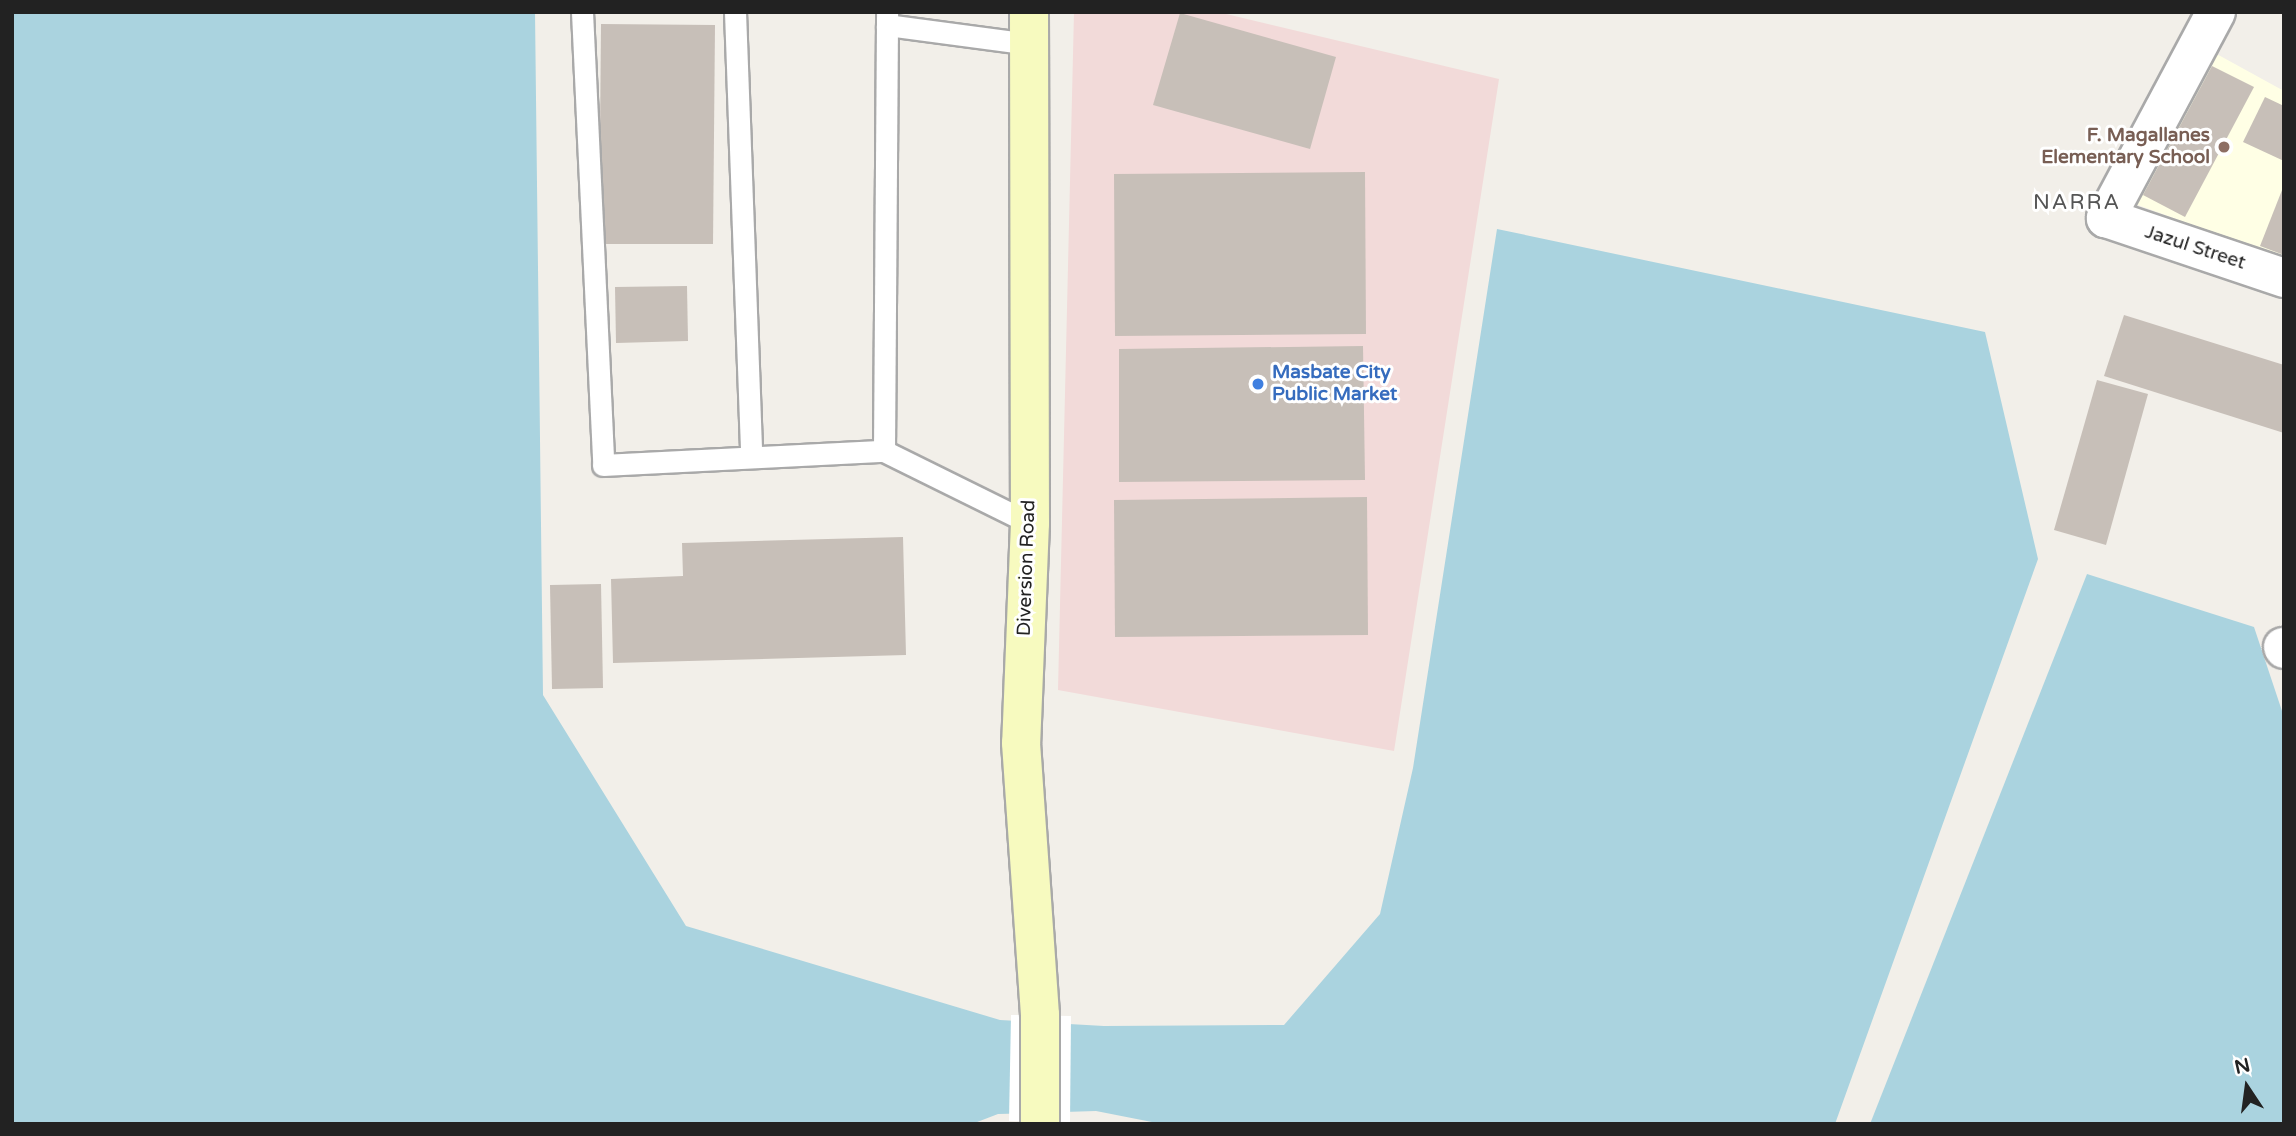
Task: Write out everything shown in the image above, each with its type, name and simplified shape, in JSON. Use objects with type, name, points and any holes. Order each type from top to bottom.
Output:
[{"type":"street","name":"Jazul Street","points":[[2216,12],[2106,218],[2284,278]]},
{"type":"street","name":"Diversion Road","points":[[1030,28],[1030,523],[1021,743],[1040,1015],[1040,1123]]},
{"type":"lane","points":[[582,12],[603,465],[751,454],[884,452],[1030,523]]},
{"type":"lane","points":[[735,12],[751,454]]},
{"type":"lane","points":[[884,452],[887,18],[1030,28]]},
{"type":"shaded area","name":"Masbate City Public Market","points":[[1074,12],[1218,12],[1499,79],[1394,751],[1058,690]]},
{"type":"shaded area","name":"F. Magallanes Elementary School","points":[[2213,52],[2284,91],[2284,258],[2135,204]]},
{"type":"water","points":[[12,12],[535,12],[543,695],[686,926],[1000,1020],[1104,1026],[1284,1025],[1380,914],[1413,768],[1497,229],[1985,332],[2038,559],[1835,1124],[1162,1124],[1096,1111],[998,1114],[972,1124],[12,1124]]},
{"type":"water","points":[[2087,574],[2254,627],[2284,717],[2284,1124],[1870,1124]]},
{"type":"pier","points":[[1011,1015],[1071,1016],[1070,1122],[1009,1121]]},
{"type":"building","points":[[1180,13],[1336,57],[1310,149],[1153,105]]},
{"type":"building","points":[[601,24],[715,25],[713,244],[599,244]]},
{"type":"building","points":[[2212,66],[2254,87],[2185,217],[2143,195]]},
{"type":"building","points":[[2265,97],[2284,106],[2284,161],[2243,142]]},
{"type":"building","points":[[1365,172],[1366,334],[1115,336],[1114,174]]},
{"type":"building","points":[[2284,185],[2284,255],[2260,246]]},
{"type":"building","points":[[687,286],[688,341],[616,343],[615,287]]},
{"type":"building","points":[[2124,315],[2284,365],[2284,433],[2104,376]]},
{"type":"building","points":[[1363,346],[1365,480],[1119,482],[1119,349]]},
{"type":"building","points":[[2097,380],[2148,394],[2106,545],[2054,530]]},
{"type":"building","points":[[1367,497],[1368,635],[1115,637],[1114,500]]},
{"type":"building","points":[[903,537],[906,655],[613,663],[611,579],[683,576],[682,543]]},
{"type":"building","points":[[601,584],[603,688],[552,689],[550,585]]},
{"type":"place","name":"F. Magallanes Elementary School","points":[[2224,147]]},
{"type":"place","name":"Masbate City Public Market","points":[[1258,384]]},
{"type":"district","name":"NARRA","points":[[2077,203]]}]
